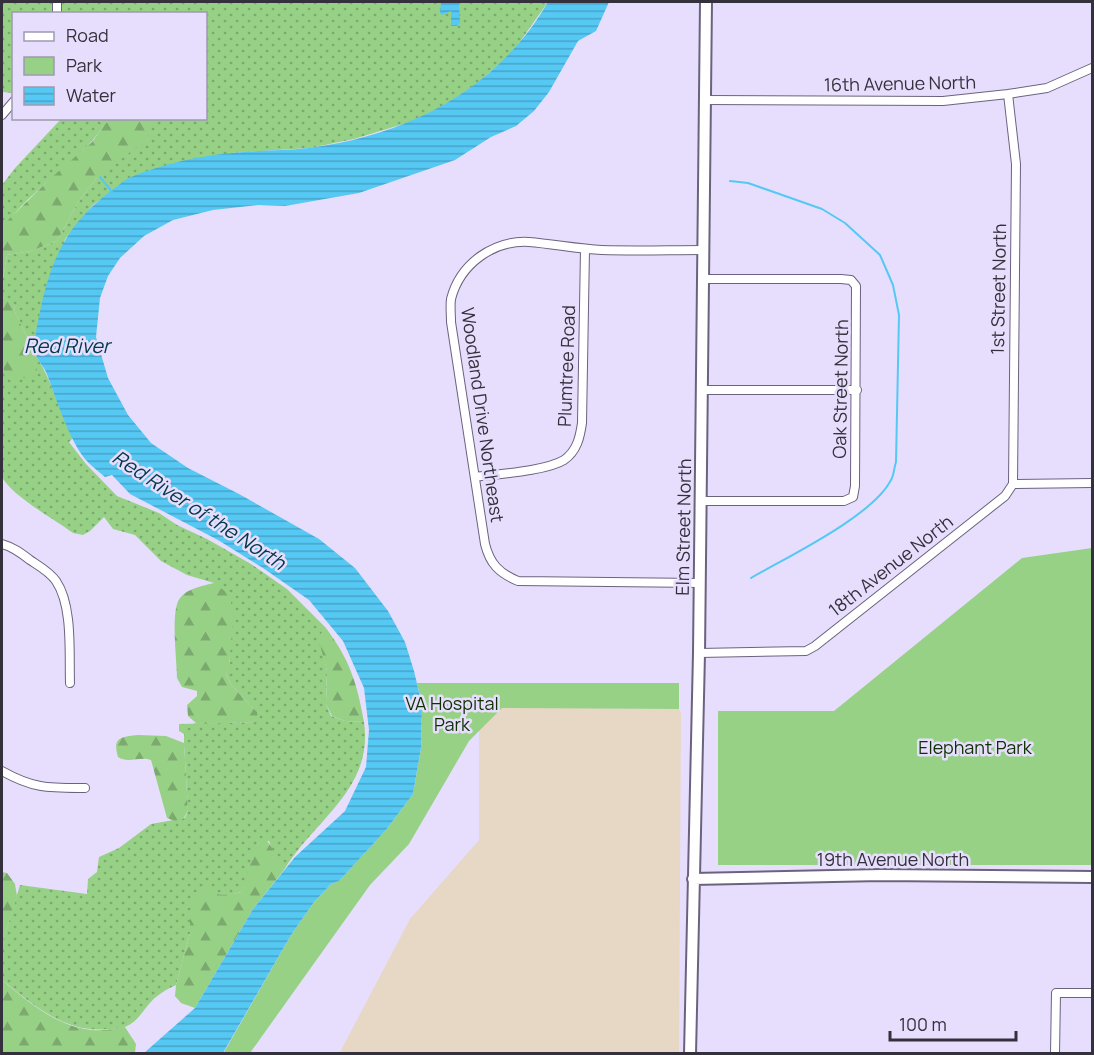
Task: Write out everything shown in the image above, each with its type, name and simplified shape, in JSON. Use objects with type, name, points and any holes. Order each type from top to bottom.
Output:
[{"type":"street","name":"Elm Street North","points":[[690,1053],[699,653],[706,2]]},
{"type":"street","name":"16th Avenue North","points":[[704,100],[943,101],[1047,87],[1092,68]]},
{"type":"street","name":"1st Street North","points":[[1008,94],[1016,164],[1013,484]]},
{"type":"street","points":[[2,115],[12,103]]},
{"type":"street","name":"Woodland Drive Northeast","points":[[700,584],[518,581],[504,575],[494,567],[488,555],[475,477],[451,322],[450,301],[464,270],[476,258],[507,243],[528,242],[585,249],[703,250]]},
{"type":"street","name":"Plumtree Road","points":[[475,477],[545,466],[563,460],[574,449],[580,438],[585,249]]},
{"type":"street","name":"Oak Street North","points":[[700,501],[844,501],[853,497],[855,486],[857,292],[854,283],[841,279],[703,279]]},
{"type":"street","points":[[702,390],[856,390]]},
{"type":"street","points":[[1013,484],[1092,483]]},
{"type":"street","name":"18th Avenue North","points":[[699,653],[806,651],[1005,496],[1013,484]]},
{"type":"street","points":[[2,544],[11,547],[41,567],[54,579],[63,594],[67,611],[70,683]]},
{"type":"street","points":[[2,771],[32,786],[85,789]]},
{"type":"street","name":"19th Avenue North","points":[[693,879],[881,875],[1092,877]]},
{"type":"street","points":[[1055,1053],[1056,993],[1092,993]]},
{"type":"shaded area","points":[[479,707],[679,709],[681,713],[679,1053],[339,1054],[410,919],[479,840]]},
{"type":"green space","points":[[2,2],[548,2],[512,53],[475,85],[444,106],[410,122],[354,139],[310,148],[231,153],[129,178],[93,205],[65,239],[35,354],[15,312],[14,305],[2,296],[7,255],[31,251],[57,241],[78,202],[96,179],[114,163],[136,120],[207,120],[207,12],[12,12],[12,93],[2,92]]},
{"type":"green space","points":[[60,120],[108,120],[92,141],[33,195],[11,217],[2,230],[2,185]]},
{"type":"green space","points":[[108,120],[151,120],[151,132],[143,142],[96,179],[78,202],[57,241],[31,251],[7,255],[2,285],[2,230],[7,221],[92,142]]},
{"type":"green space","points":[[2,296],[14,304],[15,312],[35,354],[37,372],[30,378],[6,378],[2,362]]},
{"type":"green space","points":[[35,354],[73,438],[69,442],[86,464],[117,496],[159,513],[177,525],[207,539],[251,564],[287,589],[326,628],[319,637],[327,671],[326,704],[331,716],[345,721],[364,722],[365,746],[360,766],[339,802],[296,852],[284,870],[278,863],[269,841],[258,843],[241,892],[227,896],[212,893],[190,914],[190,933],[176,985],[156,997],[132,1023],[118,1029],[93,1029],[64,1022],[38,1008],[2,980],[2,944],[20,885],[87,894],[88,879],[97,872],[99,857],[119,848],[151,824],[185,818],[188,810],[184,734],[179,731],[179,724],[258,722],[257,712],[232,686],[226,674],[229,665],[229,642],[214,583],[187,575],[161,561],[135,535],[113,529],[104,517],[83,535],[73,533],[15,492],[2,477],[2,362],[7,378]]},
{"type":"green space","name":"Elephant Park","points":[[1092,548],[1092,865],[718,865],[718,711],[834,711],[1022,558]]},
{"type":"green space","points":[[214,583],[230,595],[233,616],[229,669],[226,674],[232,686],[257,712],[259,722],[197,724],[188,716],[187,705],[197,696],[197,691],[182,687],[177,678],[175,613],[180,598],[187,592]]},
{"type":"green space","points":[[326,628],[347,662],[364,722],[345,721],[332,716],[326,704],[327,671],[318,637]]},
{"type":"green space","name":"VA Hospital Park","points":[[417,683],[679,683],[679,709],[502,708],[469,741],[409,844],[370,885],[250,1053],[223,1054],[291,935],[314,902],[331,884],[339,881],[386,830],[413,794],[421,748],[422,705]]},
{"type":"green space","points":[[138,735],[166,736],[184,743],[188,810],[184,818],[175,821],[167,818],[151,760],[126,760],[118,757],[116,745],[119,739]]},
{"type":"green space","points":[[263,838],[270,844],[284,870],[253,909],[195,1008],[181,1003],[175,996],[176,985],[190,933],[193,897],[199,888],[206,887],[214,893],[223,895],[241,892],[252,856]]},
{"type":"green space","points":[[2,872],[7,873],[15,884],[17,896],[2,944]]},
{"type":"green space","points":[[2,980],[43,1012],[67,1024],[96,1030],[125,1027],[136,1044],[135,1053],[2,1053]]},
{"type":"water","points":[[441,2],[459,2],[460,23],[457,26],[451,26],[451,11],[442,15],[440,13]]},
{"type":"water","name":"Red River","points":[[548,2],[609,2],[596,31],[578,41],[549,92],[534,111],[516,126],[491,137],[455,160],[359,193],[285,206],[258,205],[213,210],[173,220],[144,236],[120,258],[108,276],[100,298],[96,337],[108,378],[128,415],[151,443],[188,468],[319,539],[355,568],[388,611],[405,642],[422,705],[421,748],[413,794],[386,830],[339,881],[331,884],[314,902],[291,935],[223,1053],[144,1053],[195,1008],[253,909],[295,857],[345,811],[366,767],[369,730],[364,688],[343,641],[309,600],[218,540],[130,494],[112,475],[105,477],[92,466],[79,450],[68,429],[46,372],[35,352],[45,289],[57,256],[74,228],[97,202],[128,178],[143,172],[206,156],[290,150],[346,142],[415,119],[446,103],[476,83],[503,60],[527,33]]},
{"type":"waterway","points":[[100,177],[113,193]]},
{"type":"waterway","points":[[730,181],[748,183],[822,209],[845,223],[880,255],[893,285],[899,315],[896,462],[891,480],[867,508],[828,535],[751,578]]},
{"type":"water label","name":"Red River of the North","points":[[199,510]]}]
